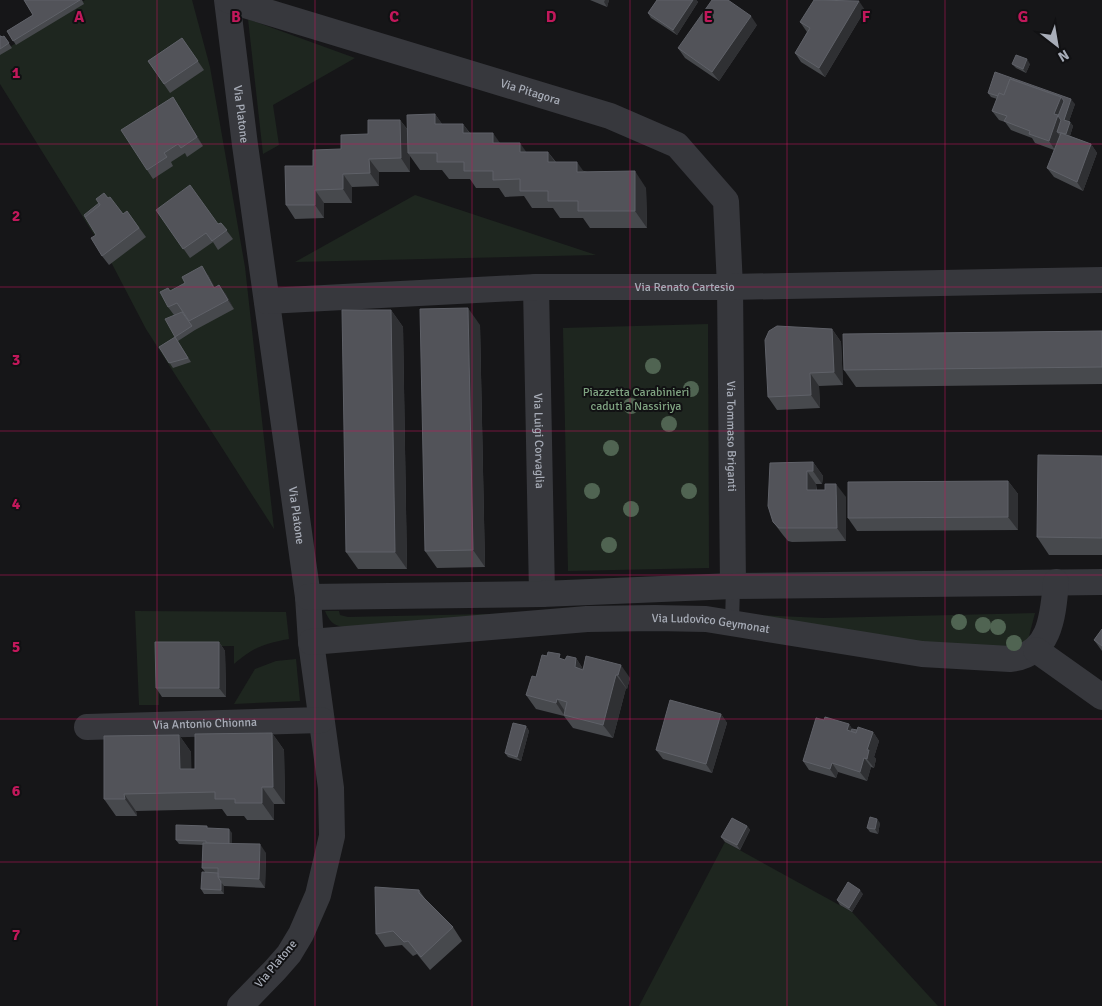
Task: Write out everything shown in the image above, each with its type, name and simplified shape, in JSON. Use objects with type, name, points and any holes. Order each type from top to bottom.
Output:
[{"type":"street","name":"Via Pitagora","points":[[227,0],[610,116],[677,145],[726,201],[730,287]]},
{"type":"street","name":"Via Platone","points":[[227,0],[245,145],[308,597],[311,642],[331,788],[332,836],[318,895],[301,934],[289,954],[240,1006]]},
{"type":"street","name":"Via Renato Cartesio","points":[[268,301],[536,287],[730,287],[1102,280]]},
{"type":"street","name":"Via Luigi Corvaglia","points":[[536,287],[542,594]]},
{"type":"street","name":"Via Tommaso Briganti","points":[[730,287],[733,586]]},
{"type":"street","points":[[1056,582],[1051,619],[1045,638],[1036,650],[1102,698]]},
{"type":"street","points":[[308,597],[542,594],[733,586],[1102,582]]},
{"type":"street","name":"Via Ludovico Geymonat","points":[[311,642],[587,619],[655,618],[706,619],[922,654],[1010,659],[1022,658],[1036,650]]},
{"type":"street","name":"Via Antonio Chionna","points":[[87,727],[321,720]]},
{"type":"lane","points":[[732,623],[733,586]]},
{"type":"green space","points":[[85,0],[192,0],[210,67],[245,267],[274,529],[146,329],[111,262],[0,84],[0,53]]},
{"type":"green space","points":[[248,19],[355,58],[273,105],[279,145],[263,154]]},
{"type":"green space","points":[[415,195],[596,255],[295,262]]},
{"type":"green space","name":"Piazzetta Carabinieri caduti a Nassiriya","points":[[708,324],[709,568],[568,571],[563,328]]},
{"type":"green space","points":[[135,611],[286,612],[289,639],[259,647],[234,664],[234,646],[159,647],[159,705],[139,705]]},
{"type":"green space","points":[[325,611],[339,611],[340,615],[348,617],[576,612],[344,627],[332,622]]},
{"type":"green space","points":[[1035,613],[1028,640],[1012,650],[928,648],[754,615],[823,618]]},
{"type":"green space","points":[[296,659],[300,701],[234,704],[255,669],[276,661]]},
{"type":"green space","points":[[725,842],[852,912],[938,1006],[639,1006]]},
{"type":"building","points":[[24,0],[80,0],[13,41],[7,31],[33,15]]},
{"type":"building","points":[[657,0],[693,0],[673,30],[648,13]]},
{"type":"building","points":[[712,0],[728,0],[751,16],[712,72],[678,48]]},
{"type":"building","points":[[814,0],[859,1],[819,68],[795,53],[810,28],[800,22]]},
{"type":"building","points":[[0,36],[4,36],[9,43],[0,49]]},
{"type":"building","points":[[182,38],[198,61],[164,84],[148,61]]},
{"type":"building","points":[[1016,55],[1027,59],[1023,69],[1012,64]]},
{"type":"building","points":[[995,72],[1071,99],[1064,120],[1070,122],[1066,134],[1057,132],[1061,120],[1058,116],[1064,101],[1061,97],[1010,79],[1004,95],[999,93],[998,96],[988,93]]},
{"type":"building","points":[[1010,79],[1061,97],[1054,114],[1058,115],[1049,141],[1029,134],[1030,131],[1004,121],[1007,116],[992,111],[999,93],[1004,95]]},
{"type":"building","points":[[173,97],[197,137],[181,148],[178,144],[164,153],[167,157],[147,170],[121,130]]},
{"type":"building","points":[[435,114],[435,124],[463,124],[463,133],[493,133],[493,143],[520,143],[520,152],[548,152],[548,162],[577,162],[577,172],[635,171],[635,211],[578,211],[578,201],[548,201],[548,191],[520,191],[520,179],[493,180],[493,171],[464,171],[464,162],[437,162],[437,153],[408,153],[407,115]]},
{"type":"building","points":[[368,120],[400,120],[401,158],[369,159],[370,173],[343,174],[343,189],[315,190],[315,205],[286,205],[285,166],[313,166],[313,150],[341,149],[341,135],[368,134]]},
{"type":"building","points":[[1061,133],[1091,144],[1077,182],[1047,168]]},
{"type":"building","points":[[190,185],[218,224],[221,223],[227,230],[212,241],[206,233],[183,249],[156,210]]},
{"type":"building","points":[[104,193],[108,198],[110,197],[123,214],[127,211],[139,228],[102,256],[91,238],[96,235],[85,217],[100,205],[96,199]]},
{"type":"building","points":[[99,203],[100,205],[85,217],[84,215]]},
{"type":"building","points":[[202,266],[214,288],[219,285],[228,300],[189,321],[177,303],[168,307],[160,292],[168,288],[170,291],[185,283],[182,277]]},
{"type":"building","points":[[468,308],[473,550],[425,551],[420,309]]},
{"type":"building","points":[[342,310],[391,310],[395,552],[346,552]]},
{"type":"building","points":[[182,312],[192,326],[175,337],[165,319]]},
{"type":"building","points":[[777,326],[832,329],[834,372],[810,373],[811,395],[768,397],[765,340],[769,331]]},
{"type":"building","points":[[1102,331],[1102,367],[844,370],[843,334]]},
{"type":"building","points":[[175,337],[188,358],[169,363],[159,347]]},
{"type":"building","points":[[1038,455],[1102,456],[1102,538],[1037,537]]},
{"type":"building","points":[[813,462],[813,471],[807,471],[807,490],[825,490],[825,484],[836,484],[837,528],[779,528],[773,522],[768,506],[770,463]]},
{"type":"building","points":[[1008,481],[1008,517],[848,518],[848,482]]},
{"type":"building","points":[[1102,629],[1102,646],[1094,640]]},
{"type":"building","points":[[155,642],[219,642],[219,688],[156,688]]},
{"type":"building","points":[[548,652],[560,654],[559,658],[565,660],[567,656],[576,658],[575,667],[583,670],[586,656],[621,665],[618,675],[616,675],[603,725],[564,715],[567,702],[557,699],[556,703],[526,695],[532,676],[536,677],[542,655],[547,656]]},
{"type":"building","points":[[670,700],[721,714],[706,764],[656,750]]},
{"type":"building","points":[[825,717],[849,724],[847,730],[856,733],[858,727],[873,732],[867,750],[869,750],[867,759],[864,758],[860,772],[832,763],[830,769],[803,761],[816,718],[824,720]]},
{"type":"building","points":[[513,723],[526,726],[517,757],[505,753]]},
{"type":"building","points":[[272,733],[273,787],[262,787],[262,803],[235,803],[235,799],[215,799],[215,792],[124,794],[125,799],[104,799],[104,736],[179,735],[180,769],[195,769],[195,734]]},
{"type":"building","points":[[870,817],[877,819],[875,829],[867,828]]},
{"type":"building","points":[[732,818],[747,826],[737,845],[721,837]]},
{"type":"building","points":[[176,825],[229,829],[229,844],[176,840]]},
{"type":"building","points":[[203,843],[260,844],[259,879],[218,877],[218,868],[202,868]]},
{"type":"building","points":[[202,872],[218,873],[221,890],[201,889]]},
{"type":"building","points":[[848,882],[860,890],[849,908],[837,900]]},
{"type":"building","points":[[375,887],[419,890],[419,893],[453,927],[421,957],[408,941],[404,942],[393,931],[376,934]]}]
